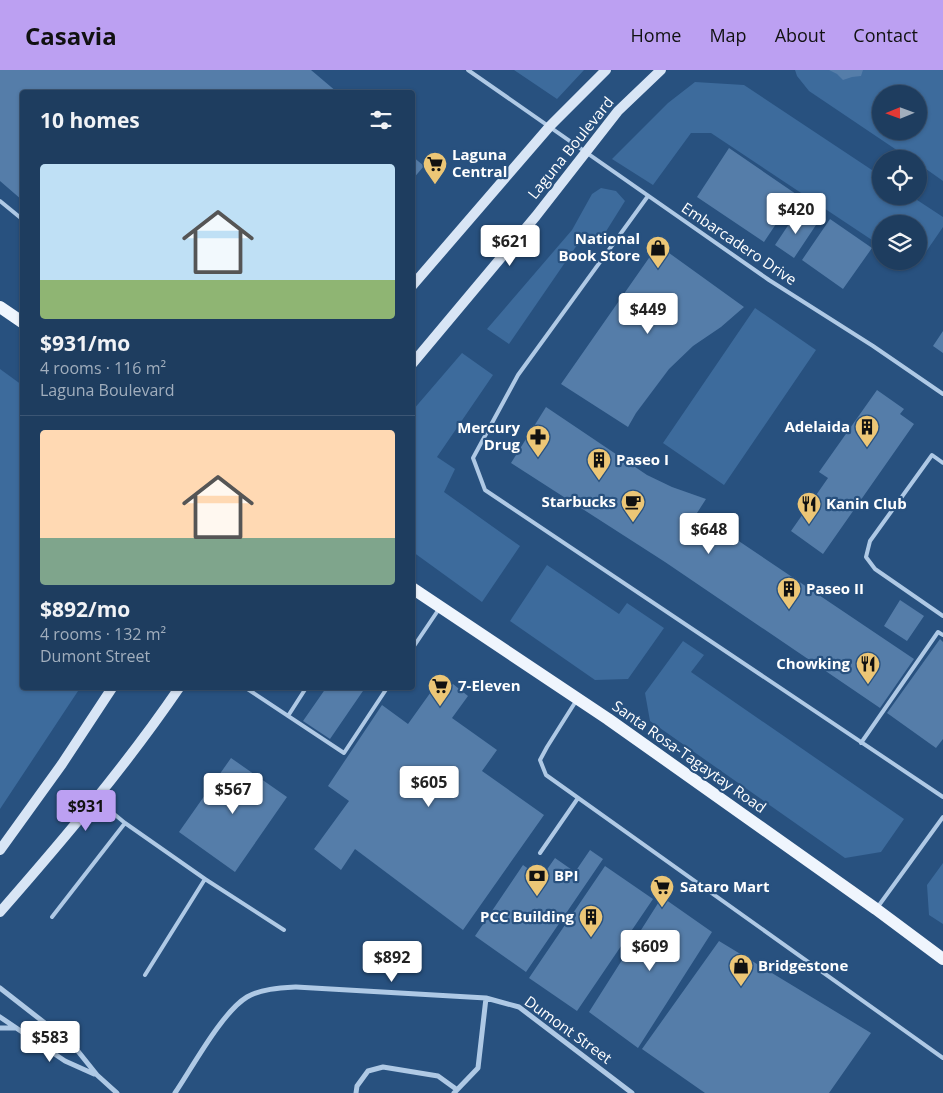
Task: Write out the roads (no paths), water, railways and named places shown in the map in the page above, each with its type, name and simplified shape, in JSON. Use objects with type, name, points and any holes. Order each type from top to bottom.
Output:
[{"type":"main road","name":"Laguna Boulevard","points":[[415,283],[550,126],[606,70]]},
{"type":"main road","name":"Laguna Boulevard","points":[[415,360],[536,216],[618,111],[661,70]]},
{"type":"main road","points":[[0,307],[20,321]]},
{"type":"main road","name":"Santa Rosa-Tagaytay Road","points":[[415,590],[608,719],[876,909],[943,959]]},
{"type":"main road","points":[[0,850],[62,764],[111,690]]},
{"type":"main road","points":[[0,912],[67,835],[148,732],[178,690]]},
{"type":"street","points":[[0,988],[73,1045],[97,1075],[117,1093]]},
{"type":"street","name":"Dumont Street","points":[[175,1093],[226,1016],[247,997],[271,989],[296,988],[486,998],[519,1007],[632,1093]]},
{"type":"street","points":[[356,1093],[357,1086],[368,1071],[383,1067],[438,1076],[455,1091],[478,1068],[486,998]]},
{"type":"street","points":[[0,1017],[65,1061],[97,1075]]},
{"type":"street","points":[[0,1028],[15,1028]]},
{"type":"lane","name":"Embarcadero Drive","points":[[468,70],[770,280],[873,346],[943,394]]},
{"type":"lane","points":[[648,196],[518,375],[473,458],[485,490],[860,743],[943,796]]},
{"type":"lane","points":[[0,201],[20,217]]},
{"type":"lane","points":[[943,463],[932,455],[870,541],[866,557],[875,569],[943,616]]},
{"type":"lane","points":[[415,644],[440,607]]},
{"type":"lane","points":[[860,743],[938,632],[943,635]]},
{"type":"lane","points":[[249,690],[344,753],[386,690]]},
{"type":"lane","points":[[288,716],[305,690]]},
{"type":"lane","points":[[577,699],[546,747],[540,760],[546,775],[943,1058]]},
{"type":"lane","points":[[540,853],[578,798]]},
{"type":"lane","points":[[95,799],[125,823],[205,879],[284,930]]},
{"type":"lane","points":[[876,909],[943,817]]},
{"type":"lane","points":[[52,917],[125,823]]},
{"type":"lane","points":[[146,975],[205,879]]},
{"type":"place","name":"Laguna Central","points":[[435,185]]},
{"type":"place","name":"National Book Store","points":[[658,269]]},
{"type":"place","name":"Adelaida","points":[[867,448]]},
{"type":"place","name":"Mercury Drug","points":[[538,458]]},
{"type":"place","name":"Paseo I","points":[[599,481]]},
{"type":"place","name":"Starbucks","points":[[633,523]]},
{"type":"place","name":"Kanin Club","points":[[809,525]]},
{"type":"place","name":"Paseo II","points":[[789,610]]},
{"type":"place","name":"Chowking","points":[[868,685]]},
{"type":"place","name":"7-Eleven","points":[[440,707]]},
{"type":"place","name":"BPI","points":[[537,897]]},
{"type":"place","name":"Sataro Mart","points":[[662,908]]},
{"type":"place","name":"PCC Building","points":[[591,938]]},
{"type":"place","name":"Bridgestone","points":[[741,987]]}]
